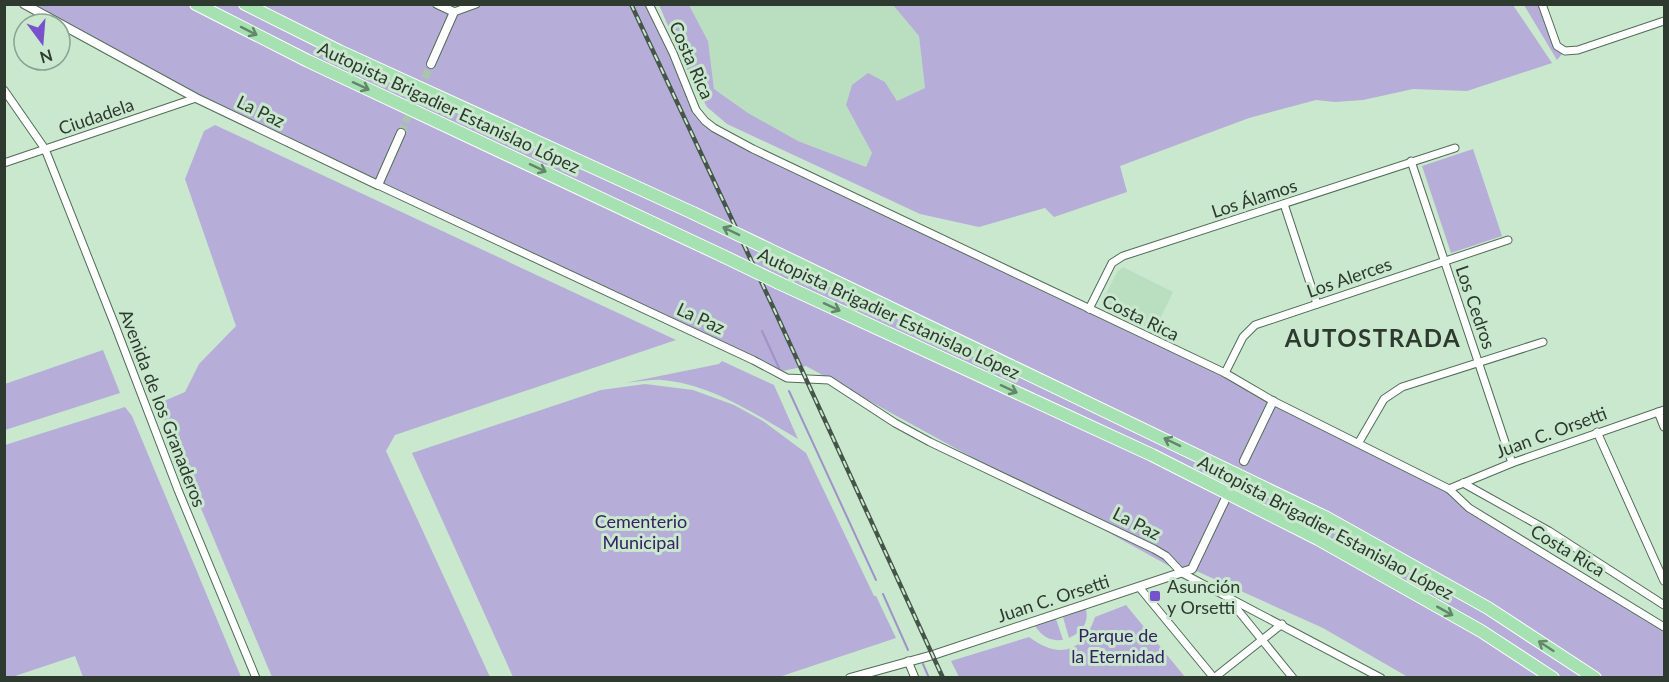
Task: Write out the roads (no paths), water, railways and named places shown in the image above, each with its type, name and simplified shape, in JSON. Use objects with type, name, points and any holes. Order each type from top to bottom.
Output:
[{"type":"highway","name":"Autopista Brigadier Estanislao López","points":[[196,4],[308,61],[779,283],[1152,455],[1298,529],[1481,632],[1553,678]]},
{"type":"highway","name":"Autopista Brigadier Estanislao López","points":[[245,4],[339,51],[693,213],[1327,518],[1488,608],[1595,678]]},
{"type":"street","name":"La Paz","points":[[24,4],[196,98],[787,378],[798,381],[823,379],[829,381],[852,393],[895,423],[930,442],[1154,549],[1166,556],[1182,573],[1227,596]]},
{"type":"street","points":[[437,4],[454,12],[476,4]]},
{"type":"street","name":"Costa Rica","points":[[649,4],[673,53],[696,110],[714,128],[753,149],[1225,374],[1273,401],[1449,489],[1469,508],[1665,627]]},
{"type":"street","points":[[1542,4],[1557,46],[1565,51],[1578,50],[1665,21]]},
{"type":"street","points":[[431,64],[454,12]]},
{"type":"street","name":"Avenida de los Granaderos","points":[[4,90],[45,149],[178,490],[256,678]]},
{"type":"street","name":"Ciudadela","points":[[4,163],[196,98]]},
{"type":"street","points":[[378,185],[401,133]]},
{"type":"street","name":"Los Álamos","points":[[1089,309],[1112,263],[1123,256],[1455,148]]},
{"type":"street","name":"Los Cedros","points":[[1411,161],[1512,463]]},
{"type":"street","points":[[1284,204],[1317,304]]},
{"type":"street","name":"Los Alerces","points":[[1225,374],[1243,337],[1255,325],[1508,240]]},
{"type":"street","points":[[1359,442],[1384,399],[1402,387],[1543,342]]},
{"type":"street","points":[[1244,461],[1273,401]]},
{"type":"street","points":[[1661,411],[1665,427]]},
{"type":"street","name":"Juan C. Orsetti","points":[[1449,489],[1512,463],[1661,411]]},
{"type":"street","points":[[1597,432],[1665,581]]},
{"type":"street","name":"Costa Rica","points":[[1463,483],[1549,531],[1665,605]]},
{"type":"street","points":[[1182,573],[1192,569],[1225,500]]},
{"type":"street","name":"Juan C. Orsetti","points":[[850,678],[933,655],[1182,573]]},
{"type":"street","points":[[1139,587],[1214,678],[1282,624]]},
{"type":"street","points":[[1227,596],[1381,678]]},
{"type":"street","points":[[1227,596],[1293,678]]},
{"type":"street","points":[[908,661],[915,678]]},
{"type":"street","points":[[1368,670],[1374,678]]},
{"type":"waterway","points":[[762,331],[779,368]]},
{"type":"waterway","points":[[789,391],[876,580]]},
{"type":"waterway","points":[[883,594],[908,650]]},
{"type":"waterway","points":[[923,664],[929,678]]},
{"type":"tunnel","points":[[401,133],[431,64]]},
{"type":"tunnel","points":[[1227,497],[1244,461]]},
{"type":"railway","points":[[631,4],[943,678]]},
{"type":"place","name":"Asunción y Orsetti","points":[[1155,596]]},
{"type":"district","name":"AUTOSTRADA","points":[[1373,337]]},
{"type":"park label","name":"Cementerio Municipal","points":[[641,531]]},
{"type":"park label","name":"Parque de la Eternidad","points":[[1118,645]]}]
